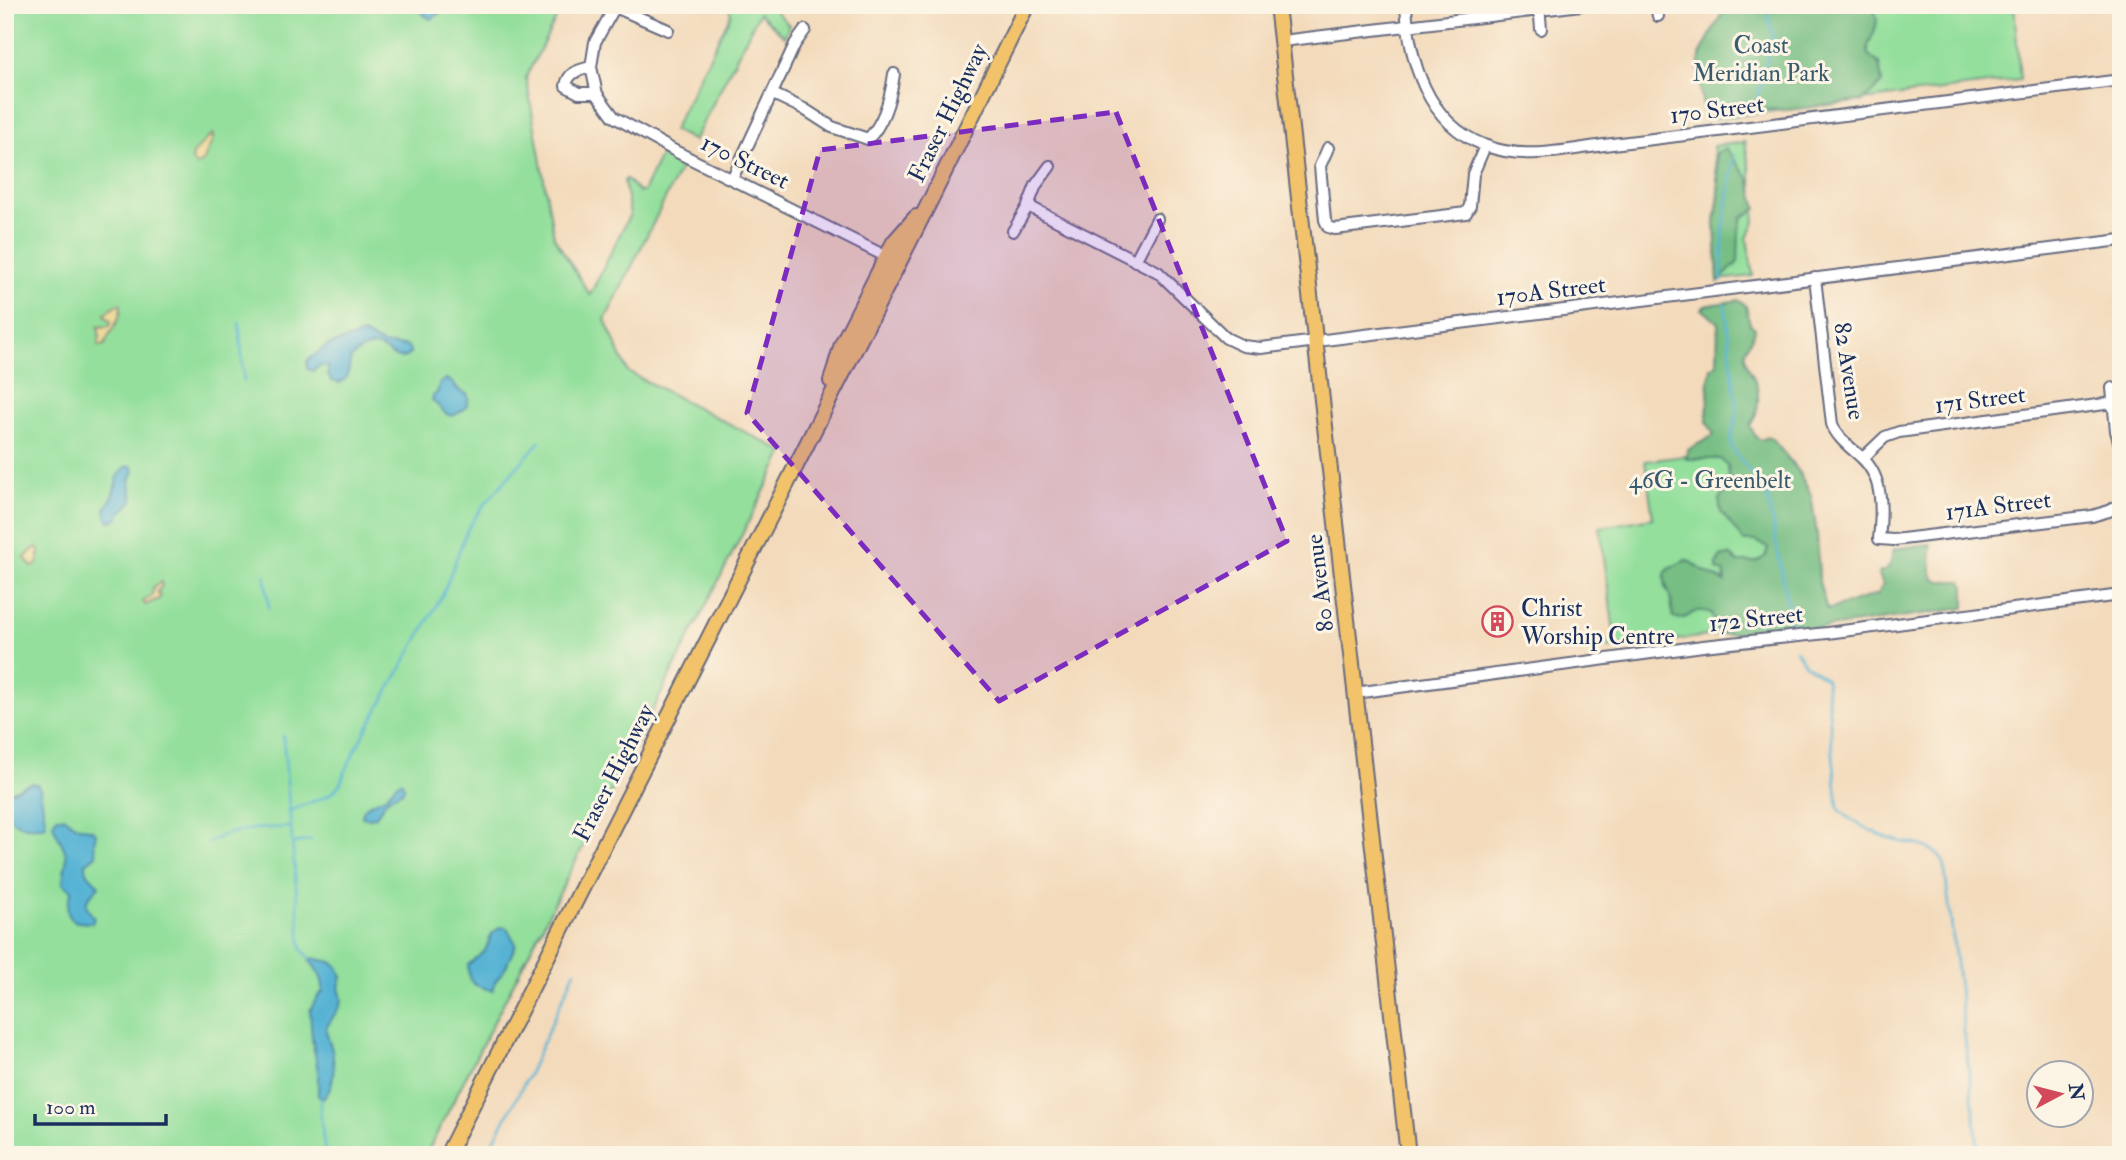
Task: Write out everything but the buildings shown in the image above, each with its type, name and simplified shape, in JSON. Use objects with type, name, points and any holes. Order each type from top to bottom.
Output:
[{"type":"main road","name":"Fraser Highway","points":[[447,1155],[1027,5]]},
{"type":"main road","name":"80 Avenue","points":[[1277,5],[1408,1155]]},
{"type":"main road","name":"Fraser Highway","points":[[822,413],[842,344],[894,242],[929,203]]},
{"type":"main road","points":[[859,342],[856,334],[867,297]]},
{"type":"street","name":"170 Street","points":[[1406,5],[1415,66],[1427,95],[1445,118],[1471,138],[1485,146],[1517,153],[1545,153],[2121,80]]},
{"type":"street","points":[[1282,41],[1581,5]]},
{"type":"street","points":[[591,67],[572,74],[566,86],[579,93],[596,93],[591,67],[594,43],[616,6],[668,30]]},
{"type":"street","points":[[1539,8],[1541,29]]},
{"type":"street","points":[[732,180],[795,44],[805,30]]},
{"type":"street","points":[[772,94],[800,106],[836,128],[868,139],[886,109],[894,74]]},
{"type":"street","name":"170 Street","points":[[596,93],[608,111],[621,121],[887,257]]},
{"type":"street","points":[[1328,148],[1320,166],[1325,220],[1329,228],[1344,229],[1466,213],[1470,206],[1473,174],[1485,146]]},
{"type":"street","points":[[1013,231],[1028,206],[1036,185],[1050,166]]},
{"type":"street","name":"170A Street","points":[[1028,206],[1161,274],[1216,329],[1232,341],[1261,348],[2121,240]]},
{"type":"street","points":[[1135,261],[1157,219]]},
{"type":"street","name":"82 Avenue","points":[[1815,278],[1832,424],[1839,437],[1872,468],[1878,483],[1881,518],[1879,539]]},
{"type":"street","points":[[2112,388],[2112,403],[2121,449]]},
{"type":"street","name":"171 Street","points":[[1863,458],[1883,439],[1899,432],[2112,403]]},
{"type":"street","name":"171A Street","points":[[1879,539],[1891,541],[2092,516],[2121,504]]},
{"type":"street","name":"172 Street","points":[[1355,693],[1703,646],[2121,595]]},
{"type":"highlighted area","points":[[1116,112],[1287,541],[999,701],[747,413],[820,150]]},
{"type":"green space","points":[[5,5],[563,5],[526,77],[554,237],[590,295],[630,214],[624,181],[626,179],[639,192],[643,192],[661,154],[681,167],[605,320],[628,372],[784,452],[426,1155],[5,1155]]},
{"type":"green space","points":[[728,5],[770,5],[789,25],[785,37],[759,13],[694,141],[673,130],[731,14]]},
{"type":"green space","name":"Coast Meridian Park","points":[[1726,5],[2014,5],[2020,80],[1705,120],[1699,71],[1700,55],[1717,27]]},
{"type":"green space","points":[[1726,5],[1871,5],[1877,21],[1868,51],[1879,63],[1882,83],[1863,101],[1788,110],[1760,109],[1747,102],[1733,102],[1705,120],[1699,61]]},
{"type":"green space","points":[[1745,142],[1755,222],[1747,238],[1753,276],[1718,280],[1715,222],[1719,194],[1713,146]]},
{"type":"green space","points":[[1726,148],[1749,179],[1757,209],[1742,217],[1738,262],[1718,282],[1715,222],[1719,194],[1716,153]]},
{"type":"green space","points":[[1738,300],[1746,306],[1750,324],[1755,328],[1745,353],[1758,394],[1756,414],[1750,426],[1756,437],[1773,440],[1797,469],[1811,495],[1817,535],[1819,582],[1827,610],[1878,594],[1883,584],[1880,571],[1885,571],[1890,565],[1894,549],[1931,544],[1931,571],[1934,578],[1940,581],[1961,581],[1965,587],[1965,608],[1808,630],[1724,634],[1717,631],[1711,613],[1699,611],[1684,618],[1673,617],[1665,580],[1669,569],[1687,560],[1725,582],[1724,572],[1717,570],[1720,557],[1730,555],[1738,562],[1756,562],[1766,556],[1768,547],[1756,541],[1744,541],[1721,512],[1719,499],[1729,485],[1728,466],[1720,459],[1686,459],[1688,450],[1714,435],[1707,422],[1711,368],[1717,364],[1718,323],[1702,309],[1705,306]]},
{"type":"green space","name":"46G - Greenbelt","points":[[1776,444],[1797,469],[1811,495],[1817,535],[1819,582],[1830,620],[1813,623],[1801,496],[1721,512],[1733,526],[1768,547],[1765,557],[1756,562],[1738,562],[1724,571],[1726,582],[1687,560],[1664,586],[1672,603],[1693,611],[1703,609],[1711,613],[1717,631],[1724,634],[1608,648],[1610,638],[1616,636],[1600,527],[1653,518],[1645,461]]},
{"type":"sand","points":[[213,134],[204,160],[195,165],[193,155]]},
{"type":"sand","points":[[119,304],[117,322],[105,345],[100,346],[98,327],[110,326],[111,321],[105,314]]},
{"type":"sand","points":[[37,547],[39,561],[32,567],[25,558]]},
{"type":"sand","points":[[161,582],[162,586],[157,592],[159,599],[145,605],[143,601],[151,597],[154,586]]},
{"type":"water","points":[[417,5],[445,5],[439,14],[431,19],[425,16]]},
{"type":"water","points":[[363,334],[384,345],[407,346],[410,354],[403,358],[379,347],[362,349],[351,358],[347,377],[340,383],[331,381],[328,366],[319,366],[313,371],[307,369],[307,361],[326,346]]},
{"type":"water","points":[[446,379],[467,394],[468,398],[465,408],[452,416],[446,414],[432,400],[440,383]]},
{"type":"water","points":[[127,466],[132,466],[134,470],[130,481],[133,501],[120,513],[118,519],[110,521],[105,509],[112,498],[118,476]]},
{"type":"water","points":[[401,781],[403,791],[388,799],[376,816],[362,817],[366,806],[385,796]]},
{"type":"water","points":[[32,783],[37,784],[40,789],[46,825],[24,826],[5,814],[5,793]]},
{"type":"water","points":[[57,817],[64,817],[77,826],[96,833],[96,855],[86,863],[88,874],[99,886],[87,900],[87,908],[94,918],[92,923],[77,922],[69,915],[72,890],[63,884],[66,859],[53,823]]},
{"type":"water","points":[[500,927],[507,928],[516,944],[505,969],[495,982],[493,991],[471,981],[468,965],[485,951],[492,934]]},
{"type":"water","points":[[312,958],[331,962],[338,967],[342,976],[339,987],[342,1000],[326,1028],[334,1070],[330,1088],[323,1099],[318,1096],[318,1071],[310,1011],[323,991],[323,986],[319,974],[309,960]]},
{"type":"waterway","points":[[1757,99],[1773,37],[1766,5]]},
{"type":"waterway","points":[[1722,281],[1723,234],[1734,155]]},
{"type":"waterway","points":[[1725,304],[1737,412],[1731,438],[1732,448],[1767,494],[1792,628]]},
{"type":"waterway","points":[[239,322],[244,382]]},
{"type":"waterway","points":[[289,811],[327,796],[340,784],[355,750],[443,594],[467,530],[483,506],[540,441]]},
{"type":"waterway","points":[[265,575],[269,608]]},
{"type":"waterway","points":[[1796,650],[1804,663],[1826,679],[1838,808],[1855,822],[1881,835],[1933,851],[1944,863],[1979,1155]]},
{"type":"waterway","points":[[283,736],[301,944],[302,950],[311,959]]},
{"type":"waterway","points":[[208,843],[237,831],[289,827]]},
{"type":"waterway","points":[[294,843],[311,840]]},
{"type":"waterway","points":[[486,1155],[528,1076],[575,971]]},
{"type":"waterway","points":[[321,1099],[325,1155]]},
{"type":"place","name":"Christ Worship Centre","points":[[1498,622]]}]
